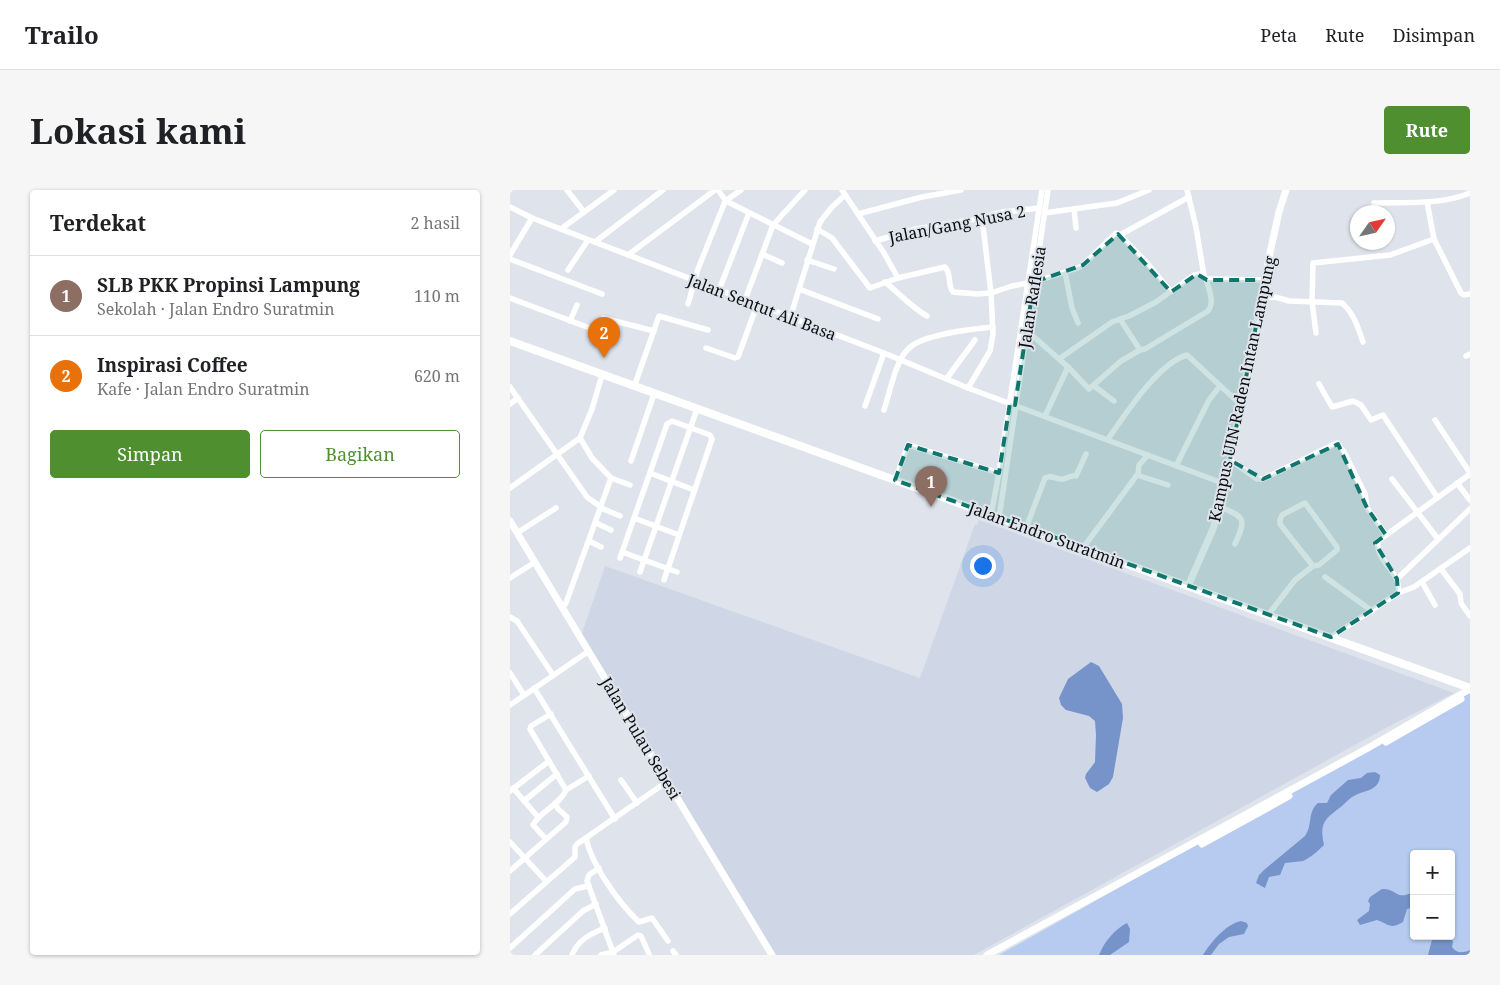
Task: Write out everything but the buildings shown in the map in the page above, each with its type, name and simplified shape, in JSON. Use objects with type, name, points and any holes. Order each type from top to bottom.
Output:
[{"type":"main road","name":"Jalan Endro Suratmin","points":[[510,341],[1470,688]]},
{"type":"street","points":[[567,190],[584,212]]},
{"type":"street","points":[[561,229],[606,192],[614,190]]},
{"type":"street","points":[[568,270],[591,241],[663,190]]},
{"type":"street","points":[[628,255],[717,190],[726,201],[812,244]]},
{"type":"street","points":[[688,304],[694,281],[726,201],[741,190]]},
{"type":"street","points":[[745,300],[773,225],[805,190]]},
{"type":"street","points":[[917,190],[922,197]]},
{"type":"street","points":[[858,214],[922,197],[961,190]]},
{"type":"street","name":"Jalan Raflesia","points":[[1042,190],[1044,198]]},
{"type":"street","name":"Jalan Raflesia","points":[[1012,404],[1044,198],[1048,190]]},
{"type":"street","name":"Jalan/Gang Nusa 2","points":[[875,241],[916,229],[982,218],[1003,212],[1074,209],[1117,203],[1149,190]]},
{"type":"street","name":"Kampus UIN Raden Intan Lampung","points":[[1188,586],[1213,530],[1226,484],[1261,298],[1279,212],[1286,190]]},
{"type":"street","points":[[1455,190],[1456,199]]},
{"type":"street","points":[[790,318],[817,229],[824,216],[843,193],[884,253],[898,278]]},
{"type":"street","points":[[1024,329],[1068,367],[1089,389],[1121,361],[1161,340],[1208,311],[1212,304],[1188,193],[1120,235]]},
{"type":"street","points":[[1374,203],[1427,202],[1456,199],[1470,193]]},
{"type":"street","points":[[1427,202],[1434,239],[1461,293],[1464,295],[1470,294]]},
{"type":"street","name":"Jalan Sentut Ali Basa","points":[[510,207],[532,218],[884,353],[968,388],[1226,484]]},
{"type":"street","points":[[1074,209],[1076,228]]},
{"type":"street","points":[[719,290],[749,213]]},
{"type":"street","points":[[532,218],[510,257],[602,294]]},
{"type":"street","points":[[968,388],[990,350],[993,327],[982,218]]},
{"type":"street","points":[[817,229],[832,238],[870,288],[898,278],[945,267],[948,270],[950,288],[953,292],[991,293],[1031,283],[1083,265],[1116,233],[1147,263],[1171,292]]},
{"type":"street","points":[[1316,333],[1312,301],[1312,264],[1314,262],[1390,255],[1434,239]]},
{"type":"street","points":[[762,254],[782,263]]},
{"type":"street","points":[[808,260],[834,269]]},
{"type":"street","points":[[1065,272],[1072,308],[1078,322]]},
{"type":"street","points":[[1059,359],[1112,322],[1129,316],[1171,292],[1197,274],[1205,278],[1265,280]]},
{"type":"street","points":[[885,282],[912,306],[927,316]]},
{"type":"street","points":[[799,289],[878,319]]},
{"type":"street","points":[[1261,298],[1275,297],[1289,301],[1338,302],[1346,306],[1356,322],[1363,342]]},
{"type":"street","points":[[510,298],[587,327]]},
{"type":"street","points":[[570,321],[577,305]]},
{"type":"street","points":[[706,348],[735,358],[738,357],[757,305]]},
{"type":"street","points":[[634,387],[660,316],[708,330]]},
{"type":"street","points":[[604,318],[654,331]]},
{"type":"street","points":[[1120,319],[1140,350]]},
{"type":"street","points":[[884,410],[900,360],[916,342],[963,331],[993,327]]},
{"type":"street","points":[[947,378],[975,340]]},
{"type":"street","points":[[865,406],[884,353]]},
{"type":"street","points":[[1108,439],[1149,384],[1186,355],[1240,404]]},
{"type":"street","points":[[1045,416],[1068,367]]},
{"type":"street","points":[[510,488],[580,438],[592,409],[602,375]]},
{"type":"street","points":[[1319,384],[1332,407],[1353,401],[1361,405],[1371,420],[1383,415],[1437,498]]},
{"type":"street","points":[[1094,386],[1114,401]]},
{"type":"street","points":[[1176,466],[1209,400],[1220,386]]},
{"type":"street","points":[[510,387],[588,499],[601,508],[620,516]]},
{"type":"street","points":[[631,461],[654,394]]},
{"type":"street","points":[[510,404],[518,398]]},
{"type":"street","points":[[991,515],[1012,404]]},
{"type":"street","points":[[999,518],[1012,404]]},
{"type":"street","points":[[640,572],[697,409]]},
{"type":"street","points":[[1398,594],[1397,579],[1377,546],[1378,541],[1470,473],[1435,420]]},
{"type":"street","points":[[664,580],[668,568],[679,534],[712,438],[710,435],[672,421],[668,422],[621,555],[645,560],[668,568],[677,572]]},
{"type":"street","points":[[580,438],[592,458],[611,478],[630,485]]},
{"type":"street","points":[[1230,460],[1257,479],[1263,479],[1337,443],[1344,452],[1364,494],[1367,508],[1386,535]]},
{"type":"street","points":[[895,480],[908,445],[1000,473]]},
{"type":"street","points":[[1026,528],[1045,478],[1050,476],[1062,479],[1071,475],[1076,476],[1086,454]]},
{"type":"street","points":[[1083,548],[1138,474],[1139,465],[1148,455]]},
{"type":"street","points":[[650,473],[694,490]]},
{"type":"street","points":[[1138,474],[1168,485]]},
{"type":"street","points":[[562,607],[566,603],[611,478]]},
{"type":"street","points":[[1392,479],[1438,539]]},
{"type":"street","points":[[1457,483],[1470,500]]},
{"type":"street","points":[[1268,615],[1295,580],[1313,566],[1319,565],[1338,549],[1305,503],[1282,515],[1280,524],[1313,566]]},
{"type":"street","points":[[1220,507],[1234,512],[1242,520],[1242,526],[1235,544]]},
{"type":"street","points":[[517,533],[556,508]]},
{"type":"street","points":[[1397,579],[1470,509]]},
{"type":"street","points":[[634,518],[679,534]]},
{"type":"street","name":"Jalan Pulau Sebesi","points":[[510,521],[772,955]]},
{"type":"street","points":[[596,523],[612,530]]},
{"type":"street","points":[[589,541],[602,547]]},
{"type":"street","points":[[1330,637],[1398,594],[1422,582],[1470,548]]},
{"type":"street","points":[[510,578],[534,562]]},
{"type":"street","points":[[1441,569],[1460,594],[1461,603],[1470,616]]},
{"type":"street","points":[[1325,577],[1372,611]]},
{"type":"street","points":[[1422,582],[1435,605]]},
{"type":"street","points":[[510,617],[517,621],[553,675]]},
{"type":"street","points":[[510,706],[589,652]]},
{"type":"street","points":[[510,673],[524,695]]},
{"type":"street","points":[[534,688],[615,819]]},
{"type":"street","points":[[987,955],[1368,748],[1470,688]]},
{"type":"street","points":[[997,955],[1413,728],[1470,694]]},
{"type":"street","points":[[551,714],[530,727],[566,790]]},
{"type":"street","points":[[538,817],[512,790],[549,761]]},
{"type":"street","points":[[524,801],[557,774]]},
{"type":"street","points":[[546,839],[533,826],[538,817],[555,803],[566,790],[589,776]]},
{"type":"street","points":[[621,780],[636,803]]},
{"type":"street","points":[[510,914],[575,857],[576,846],[668,780]]},
{"type":"street","points":[[510,871],[567,820],[567,817],[555,806],[555,803]]},
{"type":"street","points":[[586,838],[599,868],[611,888],[638,921],[642,922],[652,918],[668,941]]},
{"type":"street","points":[[510,842],[546,881]]},
{"type":"street","points":[[599,868],[588,877],[588,886],[614,954]]},
{"type":"street","points":[[510,948],[575,889],[588,886]]},
{"type":"street","points":[[534,955],[583,911],[596,904]]},
{"type":"street","points":[[566,955],[573,952],[585,937],[605,928]]},
{"type":"street","points":[[601,955],[614,954],[638,935],[649,954]]},
{"type":"highlighted area","points":[[1118,234],[1171,292],[1197,274],[1207,280],[1265,280],[1230,460],[1263,479],[1338,444],[1367,508],[1386,535],[1375,543],[1397,579],[1398,593],[1331,637],[895,480],[908,445],[999,473],[1010,403],[1015,405],[1034,282],[1083,265]]},
{"type":"shaded area","points":[[979,520],[1454,693],[1382,730],[974,955],[775,955],[581,636],[605,566],[920,678],[975,524],[977,525]]},
{"type":"shaded area","points":[[1091,662],[1099,666],[1122,704],[1123,718],[1113,777],[1109,784],[1097,792],[1090,788],[1085,778],[1095,762],[1095,721],[1089,716],[1066,710],[1061,705],[1059,698],[1068,679]]},
{"type":"shaded area","points":[[1466,693],[1470,694],[1470,955],[999,955]]},
{"type":"shaded area","points":[[1375,772],[1380,775],[1376,786],[1351,798],[1331,814],[1325,822],[1322,831],[1324,845],[1322,847],[1303,861],[1285,863],[1280,875],[1269,877],[1265,888],[1256,883],[1259,875],[1264,870],[1305,836],[1309,827],[1312,810],[1318,803],[1327,803],[1331,795],[1348,780],[1361,778],[1367,773]]},
{"type":"shaded area","points":[[1382,889],[1387,889],[1400,895],[1410,893],[1410,908],[1407,909],[1403,922],[1395,926],[1390,926],[1377,920],[1360,925],[1357,920],[1369,911],[1370,904],[1368,901],[1370,897]]},
{"type":"shaded area","points":[[1241,921],[1247,923],[1248,926],[1244,934],[1229,937],[1219,944],[1211,955],[1203,955],[1224,930]]},
{"type":"shaded area","points":[[1127,923],[1130,929],[1129,942],[1110,955],[1099,955],[1110,936]]},
{"type":"shaded area","points":[[1432,940],[1452,940],[1452,947],[1456,951],[1465,952],[1470,950],[1470,955],[1428,955]]},
{"type":"place","name":"Inspirasi Coffee","points":[[604,358]]},
{"type":"place","name":"SLB PKK Propinsi Lampung","points":[[931,507]]}]
